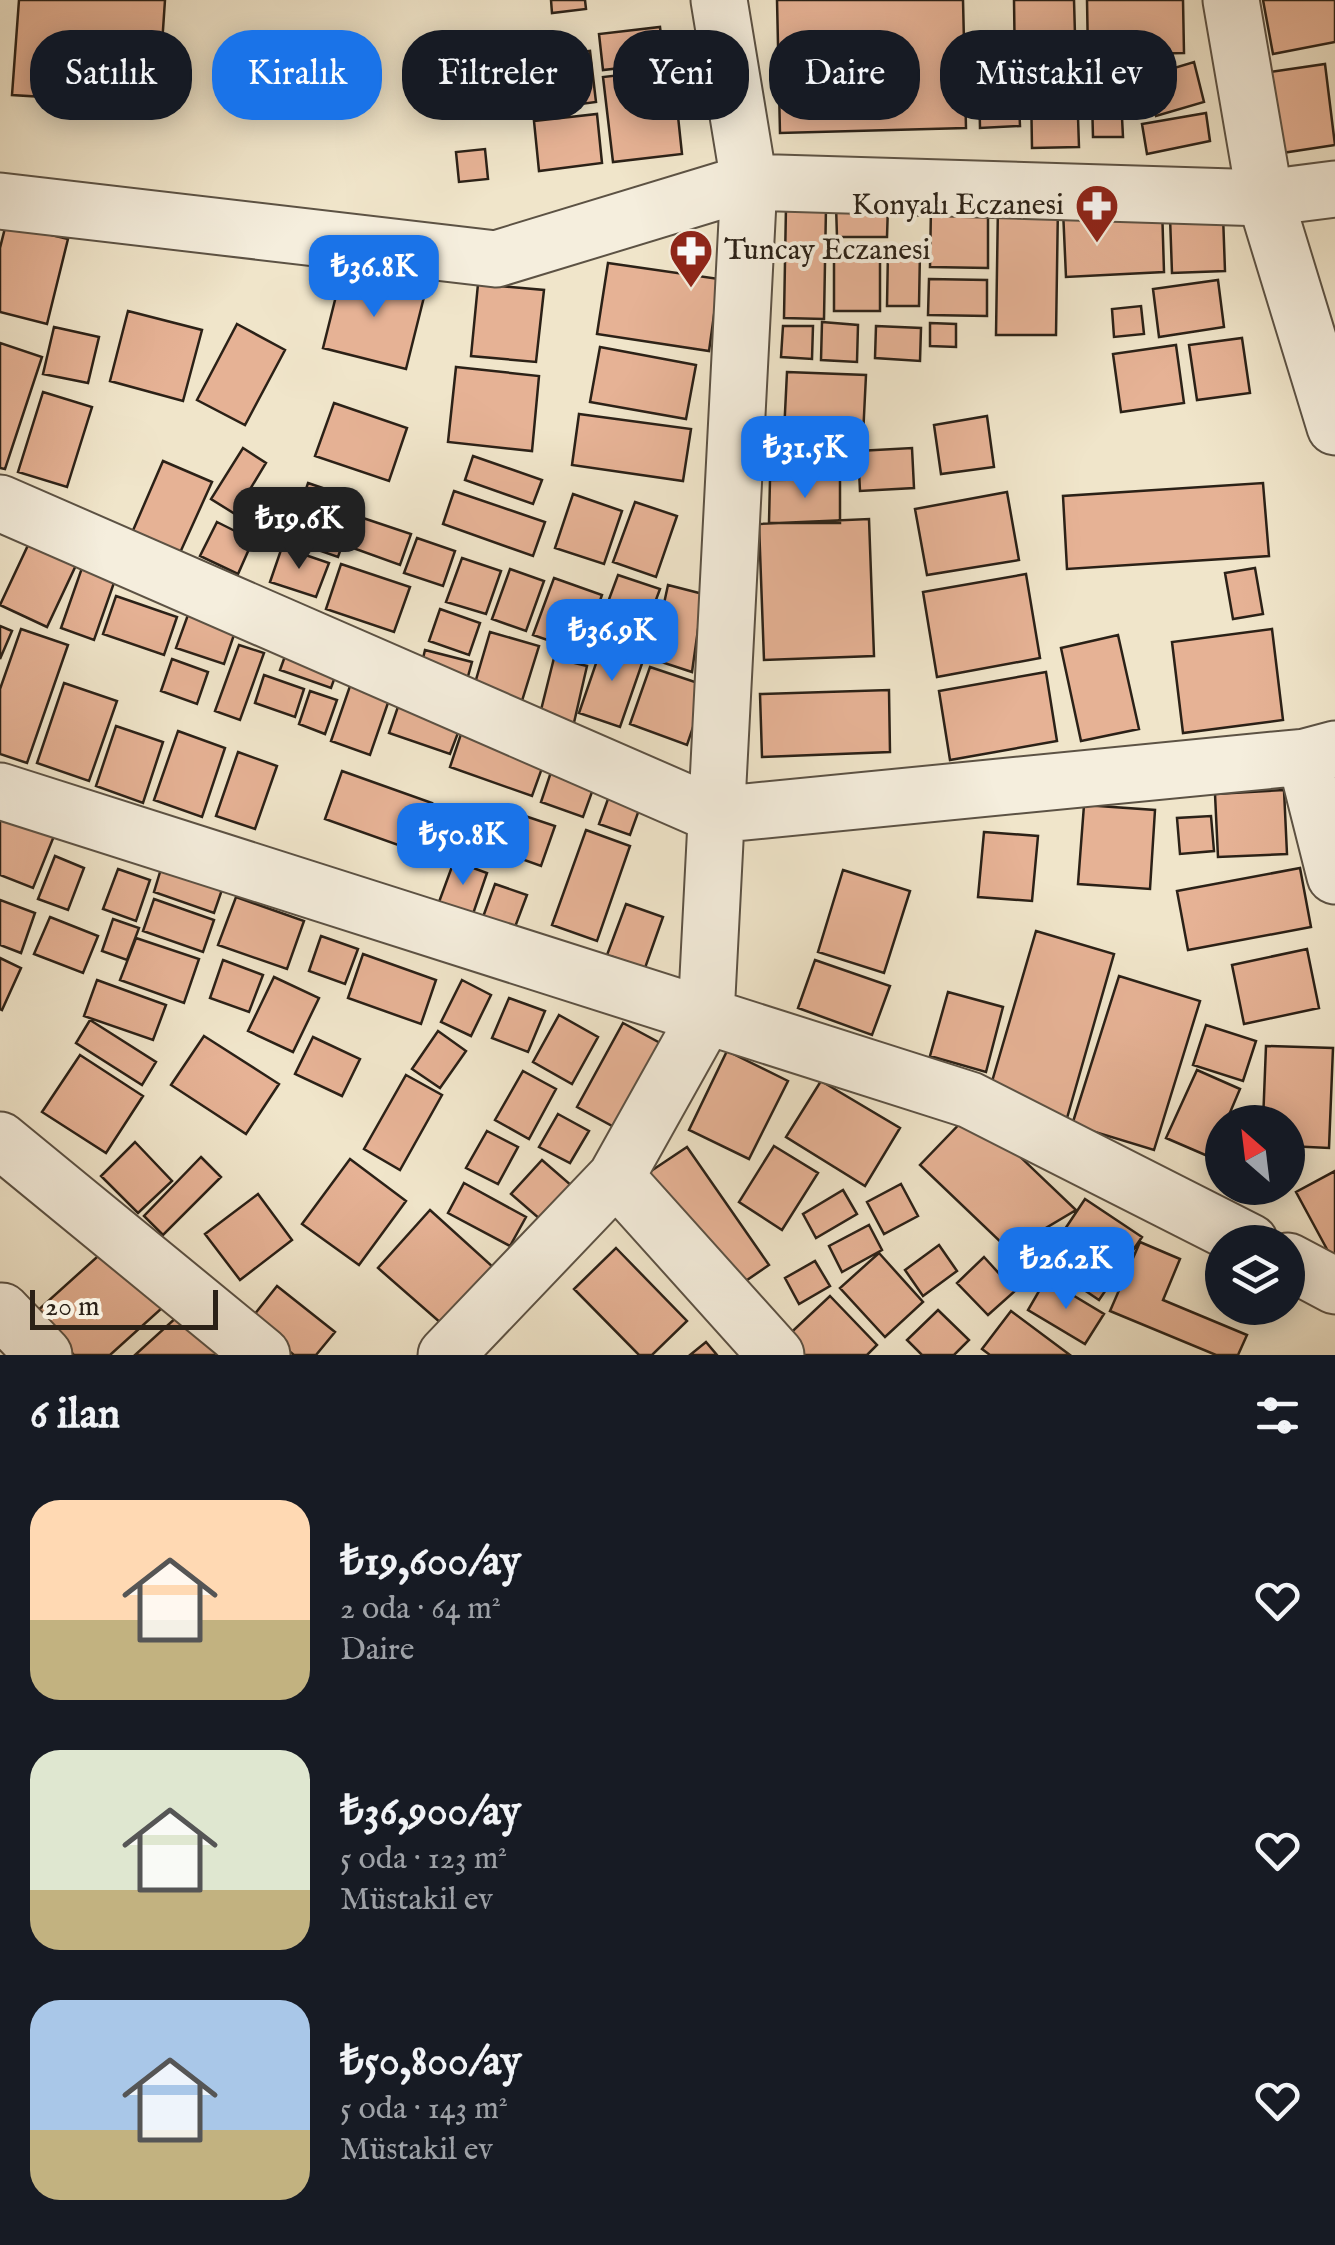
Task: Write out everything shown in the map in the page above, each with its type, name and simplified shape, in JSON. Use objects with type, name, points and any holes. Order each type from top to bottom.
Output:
[{"type":"street","points":[[446,1355],[616,1177],[706,1016],[749,182],[719,0]]},
{"type":"street","points":[[1231,0],[1265,198],[1335,427]]},
{"type":"street","points":[[0,201],[496,259],[749,182],[1265,198],[1335,189]]},
{"type":"street","points":[[0,503],[715,815],[1320,753],[1335,876]]},
{"type":"street","points":[[0,791],[970,1100],[1216,1225]]},
{"type":"street","points":[[0,1140],[262,1355]]},
{"type":"street","points":[[616,1177],[776,1355]]},
{"type":"street","points":[[1305,1271],[1335,1286]]},
{"type":"street","points":[[0,1313],[44,1355]]},
{"type":"building","points":[[19,0],[165,0],[163,30],[30,30],[30,96],[12,95]]},
{"type":"building","points":[[551,0],[585,0],[586,9],[552,13]]},
{"type":"building","points":[[777,0],[963,0],[964,30],[940,30],[940,120],[966,120],[966,128],[780,133],[780,120],[920,120],[920,30],[778,30]]},
{"type":"building","points":[[1014,0],[1074,0],[1075,30],[1014,30]]},
{"type":"building","points":[[1087,0],[1183,0],[1184,53],[1177,53],[1177,30],[1088,30]]},
{"type":"building","points":[[1263,0],[1335,0],[1335,42],[1273,54]]},
{"type":"building","points":[[613,32],[613,69],[603,70],[599,34]]},
{"type":"building","points":[[1194,62],[1204,102],[1177,110],[1177,67]]},
{"type":"building","points":[[1325,64],[1335,145],[1282,153],[1270,72]]},
{"type":"building","points":[[613,76],[613,120],[678,120],[682,154],[613,162],[603,77]]},
{"type":"building","points":[[1206,113],[1210,141],[1147,154],[1142,124]]},
{"type":"building","points":[[593,114],[597,114],[602,163],[539,171],[534,121],[593,120]]},
{"type":"building","points":[[980,120],[1020,120],[1020,126],[980,128]]},
{"type":"building","points":[[1032,120],[1078,120],[1079,147],[1032,148]]},
{"type":"building","points":[[1093,120],[1122,120],[1123,137],[1093,137]]},
{"type":"building","points":[[485,149],[488,179],[459,182],[456,152]]},
{"type":"building","points":[[998,204],[1058,204],[1056,335],[996,335]]},
{"type":"building","points":[[836,205],[888,205],[887,237],[837,237]]},
{"type":"building","points":[[786,206],[826,207],[824,319],[784,318]]},
{"type":"building","points":[[1162,206],[1164,272],[1066,277],[1063,210]]},
{"type":"building","points":[[931,207],[988,207],[988,268],[930,267]]},
{"type":"building","points":[[1223,215],[1225,271],[1172,273],[1170,217]]},
{"type":"building","points":[[6,224],[68,239],[47,324],[0,312],[0,248]]},
{"type":"building","points":[[888,250],[920,251],[919,306],[887,306]]},
{"type":"building","points":[[834,258],[880,259],[880,311],[834,311]]},
{"type":"building","points":[[608,263],[719,279],[709,351],[597,334]]},
{"type":"building","points":[[342,272],[425,293],[406,369],[323,348]]},
{"type":"building","points":[[929,279],[987,280],[987,316],[928,315]]},
{"type":"building","points":[[1218,280],[1224,327],[1159,337],[1153,289]]},
{"type":"building","points":[[478,284],[544,290],[536,362],[471,356]]},
{"type":"building","points":[[1141,306],[1144,334],[1114,337],[1112,309]]},
{"type":"building","points":[[128,311],[202,330],[183,401],[110,381]]},
{"type":"building","points":[[822,322],[858,325],[857,362],[821,360]]},
{"type":"building","points":[[930,323],[956,324],[956,347],[930,346]]},
{"type":"building","points":[[237,324],[285,350],[245,425],[197,400]]},
{"type":"building","points":[[783,326],[813,326],[812,359],[781,357]]},
{"type":"building","points":[[876,326],[921,328],[920,361],[875,358]]},
{"type":"building","points":[[54,327],[99,337],[88,383],[43,374]]},
{"type":"building","points":[[1242,338],[1250,393],[1197,400],[1189,345]]},
{"type":"building","points":[[0,343],[42,357],[5,469],[0,468]]},
{"type":"building","points":[[1176,345],[1184,403],[1121,412],[1113,354]]},
{"type":"building","points":[[600,347],[696,365],[686,419],[590,402]]},
{"type":"building","points":[[456,367],[539,376],[532,451],[448,442]]},
{"type":"building","points":[[787,372],[866,375],[863,436],[784,433]]},
{"type":"building","points":[[43,392],[92,407],[67,487],[18,472]]},
{"type":"building","points":[[334,403],[407,428],[389,481],[315,456]]},
{"type":"building","points":[[579,414],[691,429],[683,481],[572,465]]},
{"type":"building","points":[[987,416],[994,467],[941,474],[934,425]]},
{"type":"building","points":[[811,439],[815,471],[778,475],[774,443]]},
{"type":"building","points":[[243,448],[266,463],[235,514],[211,499]]},
{"type":"building","points":[[912,448],[914,488],[860,491],[858,451]]},
{"type":"building","points":[[473,456],[542,480],[533,504],[465,480]]},
{"type":"building","points":[[163,461],[212,482],[179,555],[131,535]]},
{"type":"building","points":[[840,479],[840,523],[769,523],[770,480]]},
{"type":"building","points":[[308,483],[358,500],[338,557],[289,540]]},
{"type":"building","points":[[1263,483],[1269,556],[1067,569],[1063,496]]},
{"type":"building","points":[[454,491],[545,522],[533,556],[443,524]]},
{"type":"building","points":[[1007,492],[1019,560],[927,575],[915,509]]},
{"type":"building","points":[[573,494],[622,511],[604,564],[555,548]]},
{"type":"building","points":[[635,502],[677,516],[656,577],[613,562]]},
{"type":"building","points":[[363,518],[411,534],[400,565],[353,548]]},
{"type":"building","points":[[869,519],[874,656],[764,660],[759,524]]},
{"type":"building","points":[[217,522],[253,540],[238,574],[200,556]]},
{"type":"building","points":[[417,538],[455,551],[443,586],[404,573]]},
{"type":"building","points":[[30,541],[77,563],[47,627],[0,605]]},
{"type":"building","points":[[282,547],[329,563],[316,597],[270,582]]},
{"type":"building","points":[[462,558],[501,571],[486,614],[446,602]]},
{"type":"building","points":[[341,564],[410,587],[394,632],[326,609]]},
{"type":"building","points":[[83,565],[116,577],[94,640],[61,628]]},
{"type":"building","points":[[1255,568],[1263,614],[1233,619],[1225,573]]},
{"type":"building","points":[[510,569],[544,581],[526,631],[492,619]]},
{"type":"building","points":[[1026,574],[1040,658],[937,677],[923,592]]},
{"type":"building","points":[[618,575],[660,589],[640,643],[598,629]]},
{"type":"building","points":[[554,578],[602,595],[582,652],[533,635]]},
{"type":"building","points":[[668,585],[703,594],[692,672],[652,659]]},
{"type":"building","points":[[116,596],[177,617],[164,655],[103,634]]},
{"type":"building","points":[[440,609],[480,623],[469,655],[429,641]]},
{"type":"building","points":[[189,612],[236,629],[224,664],[176,648]]},
{"type":"building","points":[[0,626],[12,631],[0,659]]},
{"type":"building","points":[[21,629],[68,645],[27,763],[0,754],[0,689]]},
{"type":"building","points":[[1272,629],[1283,720],[1183,733],[1172,642]]},
{"type":"building","points":[[490,632],[539,646],[521,704],[473,690]]},
{"type":"building","points":[[1118,635],[1139,729],[1081,741],[1061,648]]},
{"type":"building","points":[[604,640],[645,655],[620,727],[579,713]]},
{"type":"building","points":[[239,645],[264,653],[240,720],[215,711]]},
{"type":"building","points":[[289,645],[340,663],[331,688],[280,670]]},
{"type":"building","points":[[425,650],[472,662],[465,687],[419,675]]},
{"type":"building","points":[[554,658],[587,666],[573,727],[539,718]]},
{"type":"building","points":[[172,659],[208,672],[197,704],[161,691]]},
{"type":"building","points":[[650,667],[707,686],[687,745],[630,724]]},
{"type":"building","points":[[1046,672],[1057,741],[950,760],[939,691]]},
{"type":"building","points":[[264,675],[304,689],[295,717],[255,703]]},
{"type":"building","points":[[64,683],[117,701],[89,781],[37,763]]},
{"type":"building","points":[[350,686],[389,700],[370,755],[331,741]]},
{"type":"building","points":[[889,690],[890,752],[762,757],[760,694]]},
{"type":"building","points":[[310,691],[337,700],[325,734],[299,724]]},
{"type":"building","points":[[402,695],[464,717],[450,754],[389,733]]},
{"type":"building","points":[[116,726],[163,742],[143,803],[96,786]]},
{"type":"building","points":[[463,728],[546,757],[532,796],[450,767]]},
{"type":"building","points":[[178,731],[225,748],[202,817],[154,800]]},
{"type":"building","points":[[238,752],[277,766],[255,829],[216,816]]},
{"type":"building","points":[[554,763],[597,778],[583,817],[541,802]]},
{"type":"building","points":[[342,771],[432,803],[415,851],[325,819]]},
{"type":"building","points":[[613,785],[644,796],[630,835],[599,824]]},
{"type":"building","points":[[1284,790],[1287,854],[1218,857],[1215,794]]},
{"type":"building","points":[[1084,805],[1155,810],[1150,889],[1078,884]]},
{"type":"building","points":[[516,813],[555,826],[541,866],[502,852]]},
{"type":"building","points":[[0,815],[54,836],[33,888],[0,875]]},
{"type":"building","points":[[446,815],[497,832],[488,857],[437,840]]},
{"type":"building","points":[[1211,816],[1214,851],[1180,854],[1177,818]]},
{"type":"building","points":[[586,830],[630,846],[597,941],[552,925]]},
{"type":"building","points":[[984,832],[1038,836],[1032,901],[978,897]]},
{"type":"building","points":[[55,856],[84,868],[68,910],[38,899]]},
{"type":"building","points":[[164,859],[225,881],[214,913],[154,892]]},
{"type":"building","points":[[454,861],[487,873],[473,914],[439,902]]},
{"type":"building","points":[[1300,868],[1311,927],[1188,950],[1177,891]]},
{"type":"building","points":[[118,869],[150,880],[136,921],[103,909]]},
{"type":"building","points":[[843,870],[910,891],[884,973],[818,952]]},
{"type":"building","points":[[495,884],[527,895],[515,927],[483,917]]},
{"type":"building","points":[[236,897],[304,921],[287,969],[218,945]]},
{"type":"building","points":[[154,899],[214,920],[203,952],[143,931]]},
{"type":"building","points":[[0,900],[35,913],[21,953],[0,945]]},
{"type":"building","points":[[626,904],[663,917],[645,968],[607,955]]},
{"type":"building","points":[[50,917],[98,936],[83,973],[34,954]]},
{"type":"building","points":[[113,919],[139,928],[127,960],[102,951]]},
{"type":"building","points":[[1036,931],[1114,954],[1067,1118],[991,1085]]},
{"type":"building","points":[[321,936],[358,949],[345,984],[309,971]]},
{"type":"building","points":[[136,938],[199,959],[184,1003],[120,980]]},
{"type":"building","points":[[1307,949],[1319,1008],[1244,1024],[1232,965]]},
{"type":"building","points":[[363,954],[436,980],[421,1024],[348,998]]},
{"type":"building","points":[[0,958],[21,968],[2,1010],[0,1009]]},
{"type":"building","points":[[223,960],[263,975],[249,1012],[210,998]]},
{"type":"building","points":[[815,960],[890,986],[872,1035],[798,1008]]},
{"type":"building","points":[[1119,976],[1200,1001],[1154,1150],[1072,1125]]},
{"type":"building","points":[[274,977],[319,998],[293,1052],[248,1031]]},
{"type":"building","points":[[97,980],[166,1005],[153,1040],[84,1016]]},
{"type":"building","points":[[462,980],[491,995],[471,1036],[441,1022]]},
{"type":"building","points":[[948,992],[1003,1007],[986,1072],[930,1056]]},
{"type":"building","points":[[509,998],[545,1011],[528,1052],[492,1038]]},
{"type":"building","points":[[559,1015],[598,1037],[572,1084],[533,1062]]},
{"type":"building","points":[[90,1020],[156,1062],[142,1085],[76,1043]]},
{"type":"building","points":[[623,1023],[662,1044],[616,1128],[577,1107]]},
{"type":"building","points":[[1206,1025],[1256,1041],[1243,1081],[1193,1065]]},
{"type":"building","points":[[438,1031],[466,1051],[440,1088],[412,1069]]},
{"type":"building","points":[[204,1036],[279,1084],[246,1134],[171,1085]]},
{"type":"building","points":[[313,1037],[360,1059],[342,1096],[295,1074]]},
{"type":"building","points":[[1266,1046],[1333,1048],[1329,1148],[1305,1147],[1305,1105],[1264,1105]]},
{"type":"building","points":[[727,1051],[788,1081],[749,1159],[689,1130]]},
{"type":"building","points":[[80,1055],[143,1096],[106,1153],[42,1112]]},
{"type":"building","points":[[1197,1070],[1240,1089],[1233,1105],[1205,1105],[1205,1155],[1166,1138]]},
{"type":"building","points":[[523,1071],[556,1089],[529,1139],[495,1120]]},
{"type":"building","points":[[406,1075],[442,1095],[400,1170],[364,1149]]},
{"type":"building","points":[[821,1081],[900,1128],[865,1186],[786,1137]]},
{"type":"building","points":[[972,1111],[1076,1210],[1009,1250],[920,1165]]},
{"type":"building","points":[[558,1114],[589,1131],[570,1163],[539,1147]]},
{"type":"building","points":[[487,1131],[518,1147],[498,1184],[466,1168]]},
{"type":"building","points":[[135,1142],[172,1181],[138,1213],[101,1176]]},
{"type":"building","points":[[774,1146],[818,1173],[782,1230],[739,1202]]},
{"type":"building","points":[[687,1147],[769,1265],[731,1291],[648,1173]]},
{"type":"building","points":[[201,1157],[221,1177],[163,1235],[144,1216]]},
{"type":"building","points":[[350,1159],[406,1201],[359,1265],[302,1224]]},
{"type":"building","points":[[542,1160],[572,1186],[541,1220],[511,1194]]},
{"type":"building","points":[[1335,1171],[1335,1264],[1303,1205],[1305,1187]]},
{"type":"building","points":[[464,1183],[526,1217],[510,1246],[448,1213]]},
{"type":"building","points":[[901,1184],[918,1216],[884,1234],[867,1202]]},
{"type":"building","points":[[843,1190],[857,1214],[816,1238],[803,1214]]},
{"type":"building","points":[[258,1194],[292,1240],[240,1280],[205,1234]]},
{"type":"building","points":[[1085,1199],[1142,1237],[1099,1300],[1043,1262]]},
{"type":"building","points":[[430,1210],[493,1267],[442,1324],[378,1268]]},
{"type":"building","points":[[869,1225],[882,1250],[842,1272],[829,1246]]},
{"type":"building","points":[[117,1239],[172,1299],[110,1355],[74,1355],[36,1312]]},
{"type":"building","points":[[1140,1242],[1180,1259],[1163,1300],[1205,1318],[1205,1325],[1223,1325],[1247,1335],[1238,1355],[1216,1355],[1110,1311]]},
{"type":"building","points":[[939,1245],[957,1271],[923,1296],[905,1270]]},
{"type":"building","points":[[616,1248],[687,1321],[652,1355],[639,1355],[574,1289]]},
{"type":"building","points":[[879,1253],[923,1302],[885,1337],[840,1288]]},
{"type":"building","points":[[984,1257],[1015,1291],[988,1315],[957,1283]]},
{"type":"building","points":[[815,1261],[830,1286],[799,1304],[785,1278]]},
{"type":"building","points":[[1046,1279],[1104,1314],[1085,1344],[1028,1310]]},
{"type":"building","points":[[277,1286],[335,1332],[316,1355],[294,1355],[250,1320]]},
{"type":"building","points":[[830,1296],[877,1345],[867,1355],[795,1355],[782,1341]]},
{"type":"building","points":[[190,1305],[235,1355],[135,1355]]},
{"type":"building","points":[[938,1310],[969,1340],[954,1355],[922,1355],[907,1340]]},
{"type":"building","points":[[1011,1311],[1070,1355],[990,1355],[982,1349]]},
{"type":"building","points":[[706,1342],[717,1355],[690,1355]]},
{"type":"place","name":"Konyalı Eczanesi","points":[[1097,244]]},
{"type":"place","name":"Tuncay Eczanesi","points":[[691,289]]}]
